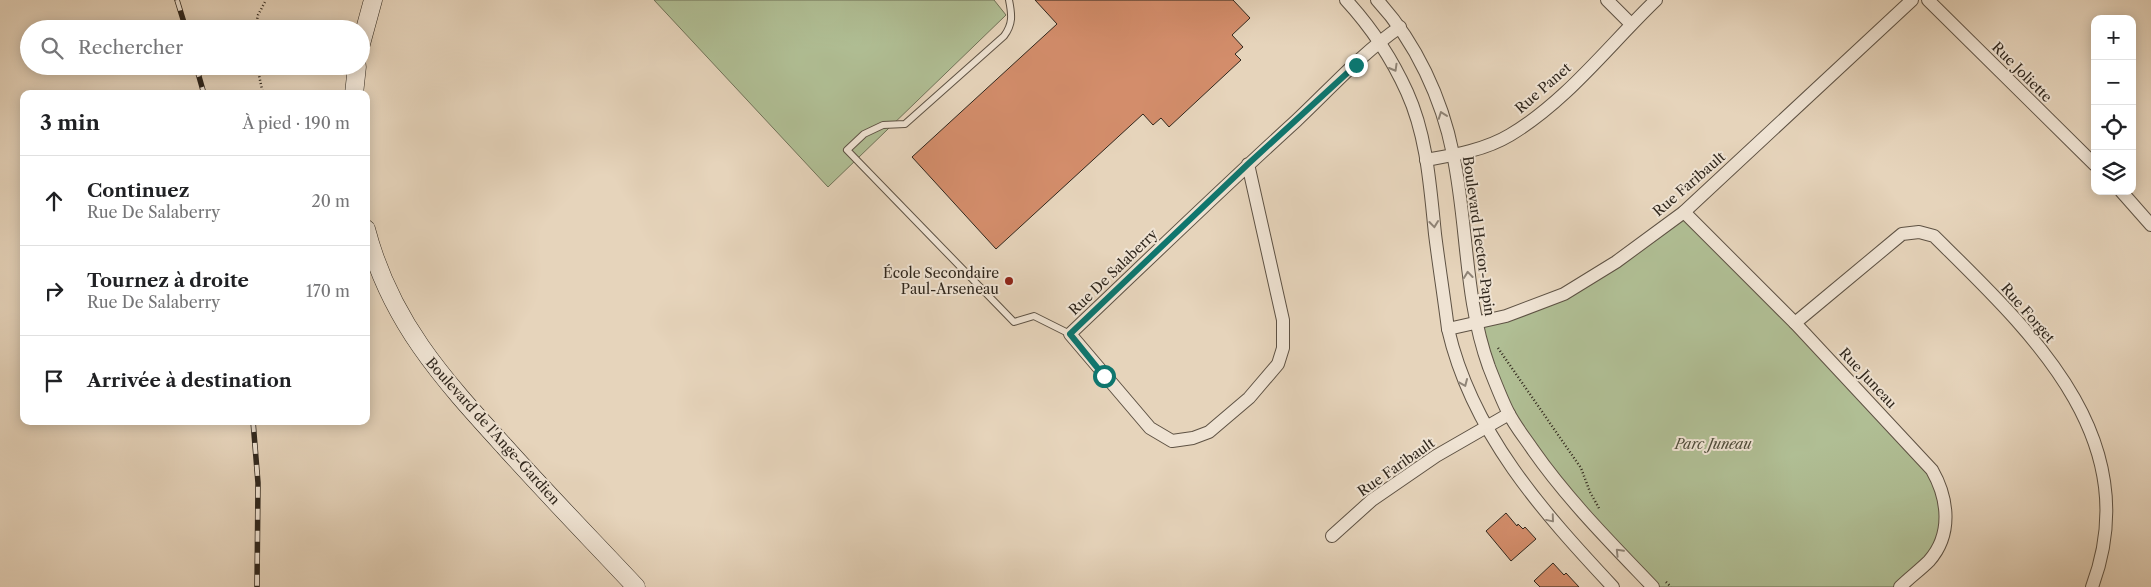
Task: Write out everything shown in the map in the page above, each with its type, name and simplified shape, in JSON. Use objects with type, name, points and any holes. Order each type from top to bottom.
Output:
[{"type":"main road","points":[[368,20],[373,0]]},
{"type":"main road","points":[[355,90],[357,75]]},
{"type":"main road","name":"Boulevard de l'Ange-Gardien","points":[[370,241],[385,285],[402,320],[425,355],[481,421],[636,587]]},
{"type":"street","points":[[1346,0],[1360,15],[1379,42],[1407,92],[1418,125],[1426,160],[1448,329],[1459,370],[1485,427],[1527,490],[1613,587]]},
{"type":"street","name":"Boulevard Hector-Papin","points":[[1377,0],[1400,27],[1432,88],[1454,155],[1475,323],[1489,366],[1509,414],[1544,466],[1569,497],[1657,582]]},
{"type":"street","points":[[1607,0],[1631,24]]},
{"type":"street","name":"Rue Panet","points":[[1426,160],[1479,149],[1509,136],[1541,113],[1585,72],[1656,0]]},
{"type":"street","name":"Rue Faribault","points":[[1448,329],[1506,316],[1564,294],[1616,262],[1684,212],[1912,0]]},
{"type":"street","name":"Rue Joliette","points":[[1928,0],[2091,161]]},
{"type":"street","name":"Rue De Salaberry","points":[[1248,164],[1276,282],[1283,320],[1283,348],[1278,364],[1249,398],[1210,432],[1193,438],[1172,440],[1150,428],[1070,334],[1248,164],[1379,42],[1400,27]]},
{"type":"street","points":[[2124,195],[2151,226]]},
{"type":"street","name":"Rue Juneau","points":[[1684,212],[1794,322],[1932,470],[1945,499],[1946,524],[1940,546],[1929,560],[1900,587]]},
{"type":"street","name":"Rue Forget","points":[[1794,322],[1902,234],[1919,232],[1934,236],[2021,324],[2070,389],[2082,413],[2100,462],[2106,508],[2106,533],[2100,566],[2092,587]]},
{"type":"street","name":"Rue Faribault","points":[[1332,536],[1372,500],[1436,456],[1509,414]]},
{"type":"lane","points":[[1009,0],[1012,14],[1011,27],[1004,36],[905,124],[883,125],[864,134],[847,150],[1014,322],[1034,316],[1070,334]]},
{"type":"path","points":[[257,20],[266,0]]},
{"type":"path","points":[[259,75],[262,90]]},
{"type":"path","points":[[1493,342],[1581,468],[1590,492],[1605,518]]},
{"type":"path","points":[[1657,582],[1671,587]]},
{"type":"green space","points":[[654,0],[994,0],[1006,15],[828,187]]},
{"type":"green space","name":"Parc Juneau","points":[[1684,212],[1932,470],[1944,534],[1900,587],[1653,587],[1527,441],[1475,323],[1564,294]]},
{"type":"building","points":[[1035,0],[1233,0],[1250,18],[1232,35],[1243,47],[1235,54],[1241,60],[1169,127],[1161,118],[1153,125],[1143,114],[996,249],[912,157],[1057,24]]},
{"type":"building","points":[[1506,513],[1517,526],[1518,524],[1523,529],[1525,527],[1536,539],[1511,561],[1486,531]]},
{"type":"building","points":[[1553,563],[1579,587],[1540,587],[1534,581]]},
{"type":"railway","points":[[177,0],[183,20]]},
{"type":"railway","points":[[199,75],[203,90]]},
{"type":"railway","points":[[253,425],[258,483],[257,587]]},
{"type":"place","name":"École Secondaire Paul-Arseneau","points":[[1009,281]]},
{"type":"route","points":[[1104,376],[1070,334],[1248,164],[1356,65]]}]
